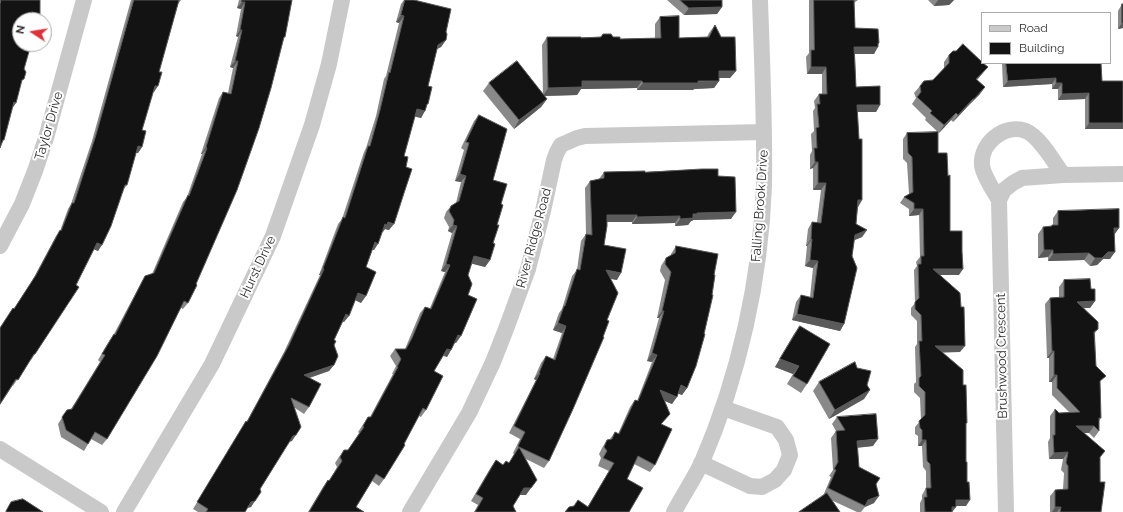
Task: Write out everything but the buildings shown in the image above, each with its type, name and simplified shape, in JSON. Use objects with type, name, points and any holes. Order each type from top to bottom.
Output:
[{"type":"street","name":"Taylor Drive","points":[[0,246],[22,204],[36,171],[84,0]]},
{"type":"street","name":"Hurst Drive","points":[[124,512],[212,364],[273,236],[317,111],[336,34],[342,0]]},
{"type":"street","name":"Falling Brook Drive","points":[[674,512],[701,463],[723,408],[739,355],[754,286],[764,186],[760,0]]},
{"type":"street","name":"Brushwood Crescent","points":[[1006,512],[999,200],[985,174],[982,165],[985,149],[999,133],[1014,129],[1025,131],[1035,138],[1062,176]]},
{"type":"street","name":"River Ridge Road","points":[[410,512],[469,413],[493,362],[528,268],[543,211],[556,152],[562,145],[576,138],[585,136],[764,132]]},
{"type":"street","points":[[999,200],[1004,190],[1022,178],[1123,174]]},
{"type":"street","points":[[701,463],[750,486],[762,486],[775,480],[784,470],[790,455],[786,440],[777,427],[723,408]]},
{"type":"street","points":[[0,450],[100,512]]}]
